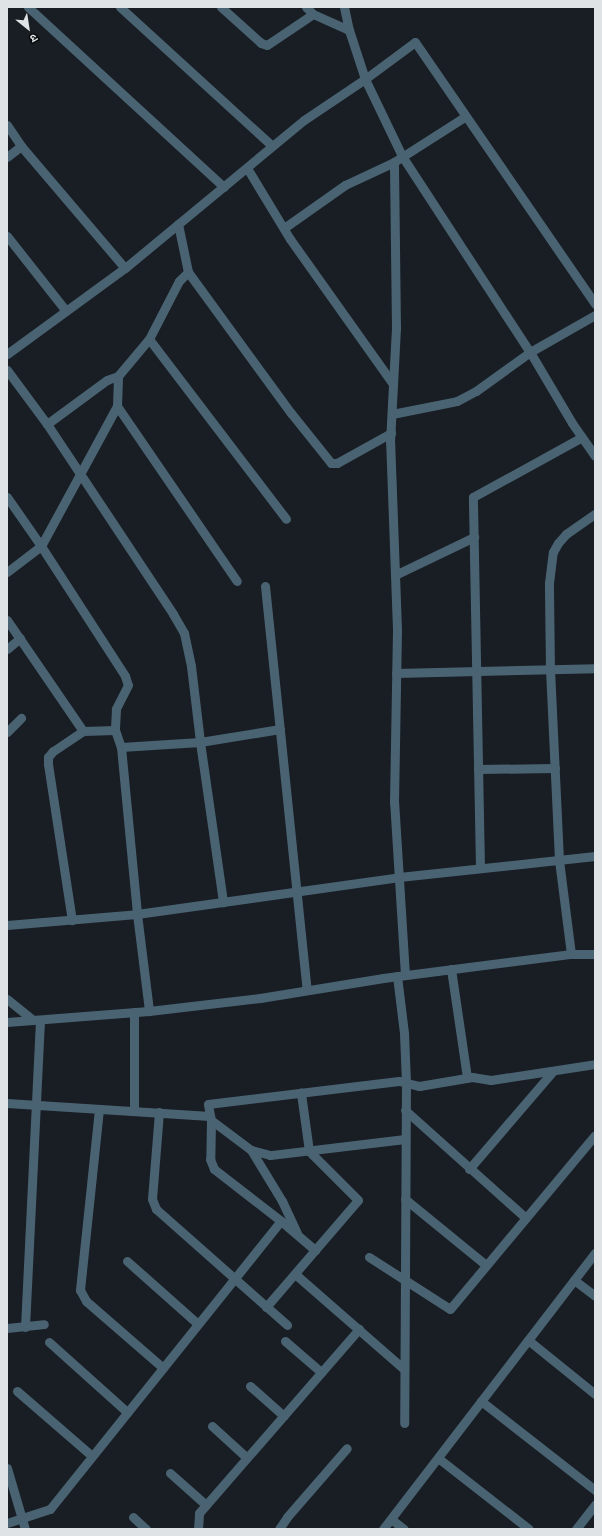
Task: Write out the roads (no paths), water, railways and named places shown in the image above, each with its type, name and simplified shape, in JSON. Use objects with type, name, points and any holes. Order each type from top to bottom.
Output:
[{"type":"street","points":[[28,7],[224,186]]},
{"type":"street","points":[[120,7],[272,146]]},
{"type":"street","points":[[222,7],[261,43],[267,45],[313,14]]},
{"type":"street","points":[[306,7],[313,14],[349,30]]},
{"type":"street","points":[[344,7],[349,30],[365,79],[402,156],[530,352],[595,456]]},
{"type":"street","points":[[7,354],[125,268],[304,120],[365,79],[415,42],[595,304]]},
{"type":"street","points":[[284,228],[345,186],[394,162],[466,116]]},
{"type":"street","points":[[7,125],[20,146],[125,268]]},
{"type":"street","points":[[7,157],[20,146]]},
{"type":"street","points":[[394,162],[396,329],[391,433],[396,672],[394,802],[399,877],[401,976],[406,1082],[404,1423]]},
{"type":"street","points":[[247,168],[284,228],[393,384]]},
{"type":"street","points":[[178,224],[188,272],[291,413],[331,463],[337,463],[391,433]]},
{"type":"street","points":[[7,236],[66,312]]},
{"type":"street","points":[[47,424],[107,380],[118,376],[149,339],[179,281],[188,272]]},
{"type":"street","points":[[392,414],[457,401],[476,391],[530,352],[595,315]]},
{"type":"street","points":[[149,339],[286,519]]},
{"type":"street","points":[[7,370],[47,424],[184,633],[191,666],[200,742],[223,902]]},
{"type":"street","points":[[7,572],[41,546],[117,406],[118,376]]},
{"type":"street","points":[[117,406],[237,581]]},
{"type":"street","points":[[480,868],[473,497],[582,437]]},
{"type":"street","points":[[7,497],[126,676],[128,685],[116,708],[115,730],[121,747],[137,914],[149,1011]]},
{"type":"street","points":[[571,954],[558,860],[550,671],[549,583],[553,552],[566,534],[595,514]]},
{"type":"street","points":[[395,575],[474,536]]},
{"type":"street","points":[[265,586],[307,990]]},
{"type":"street","points":[[7,620],[83,731]]},
{"type":"street","points":[[7,649],[20,638]]},
{"type":"street","points":[[396,672],[550,671],[595,668]]},
{"type":"street","points":[[7,732],[21,718]]},
{"type":"street","points":[[121,747],[200,742],[280,729]]},
{"type":"street","points":[[72,920],[48,757],[53,751],[83,731],[115,730]]},
{"type":"street","points":[[478,769],[554,768]]},
{"type":"street","points":[[7,925],[137,914],[399,877],[595,856]]},
{"type":"street","points":[[7,1022],[149,1011],[260,998],[451,969],[571,954],[595,954]]},
{"type":"street","points":[[451,969],[467,1078]]},
{"type":"street","points":[[7,999],[36,1020]]},
{"type":"street","points":[[134,1012],[134,1111]]},
{"type":"street","points":[[25,1327],[36,1105],[36,1020]]},
{"type":"street","points":[[315,1250],[281,1221],[214,1169],[210,1159],[210,1118],[208,1104],[399,1081],[419,1086],[467,1078],[491,1080],[594,1065]]},
{"type":"street","points":[[470,1169],[553,1070]]},
{"type":"street","points":[[266,1307],[358,1200],[309,1151],[301,1092]]},
{"type":"street","points":[[7,1103],[159,1112],[210,1118],[251,1150],[282,1200],[298,1236]]},
{"type":"street","points":[[99,1109],[80,1290],[86,1301],[163,1368]]},
{"type":"street","points":[[406,1110],[526,1218]]},
{"type":"street","points":[[159,1112],[152,1199],[156,1209],[287,1325]]},
{"type":"street","points":[[369,1257],[450,1309],[595,1135]]},
{"type":"street","points":[[251,1150],[270,1155],[405,1139]]},
{"type":"street","points":[[405,1199],[486,1266]]},
{"type":"street","points":[[7,1523],[50,1508],[281,1221]]},
{"type":"street","points":[[383,1529],[595,1253]]},
{"type":"street","points":[[127,1261],[198,1324]]},
{"type":"street","points":[[295,1274],[404,1368]]},
{"type":"street","points":[[574,1280],[595,1296]]},
{"type":"street","points":[[7,1328],[44,1324]]},
{"type":"street","points":[[198,1529],[199,1513],[359,1329]]},
{"type":"street","points":[[528,1340],[595,1394]]},
{"type":"street","points":[[285,1341],[321,1372]]},
{"type":"street","points":[[49,1342],[127,1412]]},
{"type":"street","points":[[250,1386],[284,1416]]},
{"type":"street","points":[[17,1391],[92,1456]]},
{"type":"street","points":[[481,1401],[595,1490]]},
{"type":"street","points":[[212,1426],[247,1458]]},
{"type":"street","points":[[279,1529],[287,1517],[347,1448]]},
{"type":"street","points":[[438,1458],[529,1529]]},
{"type":"street","points":[[7,1468],[25,1529]]},
{"type":"street","points":[[170,1473],[206,1505]]},
{"type":"street","points":[[576,1529],[595,1505]]},
{"type":"street","points":[[133,1517],[146,1529]]},
{"type":"street","points":[[391,1519],[404,1529]]}]
